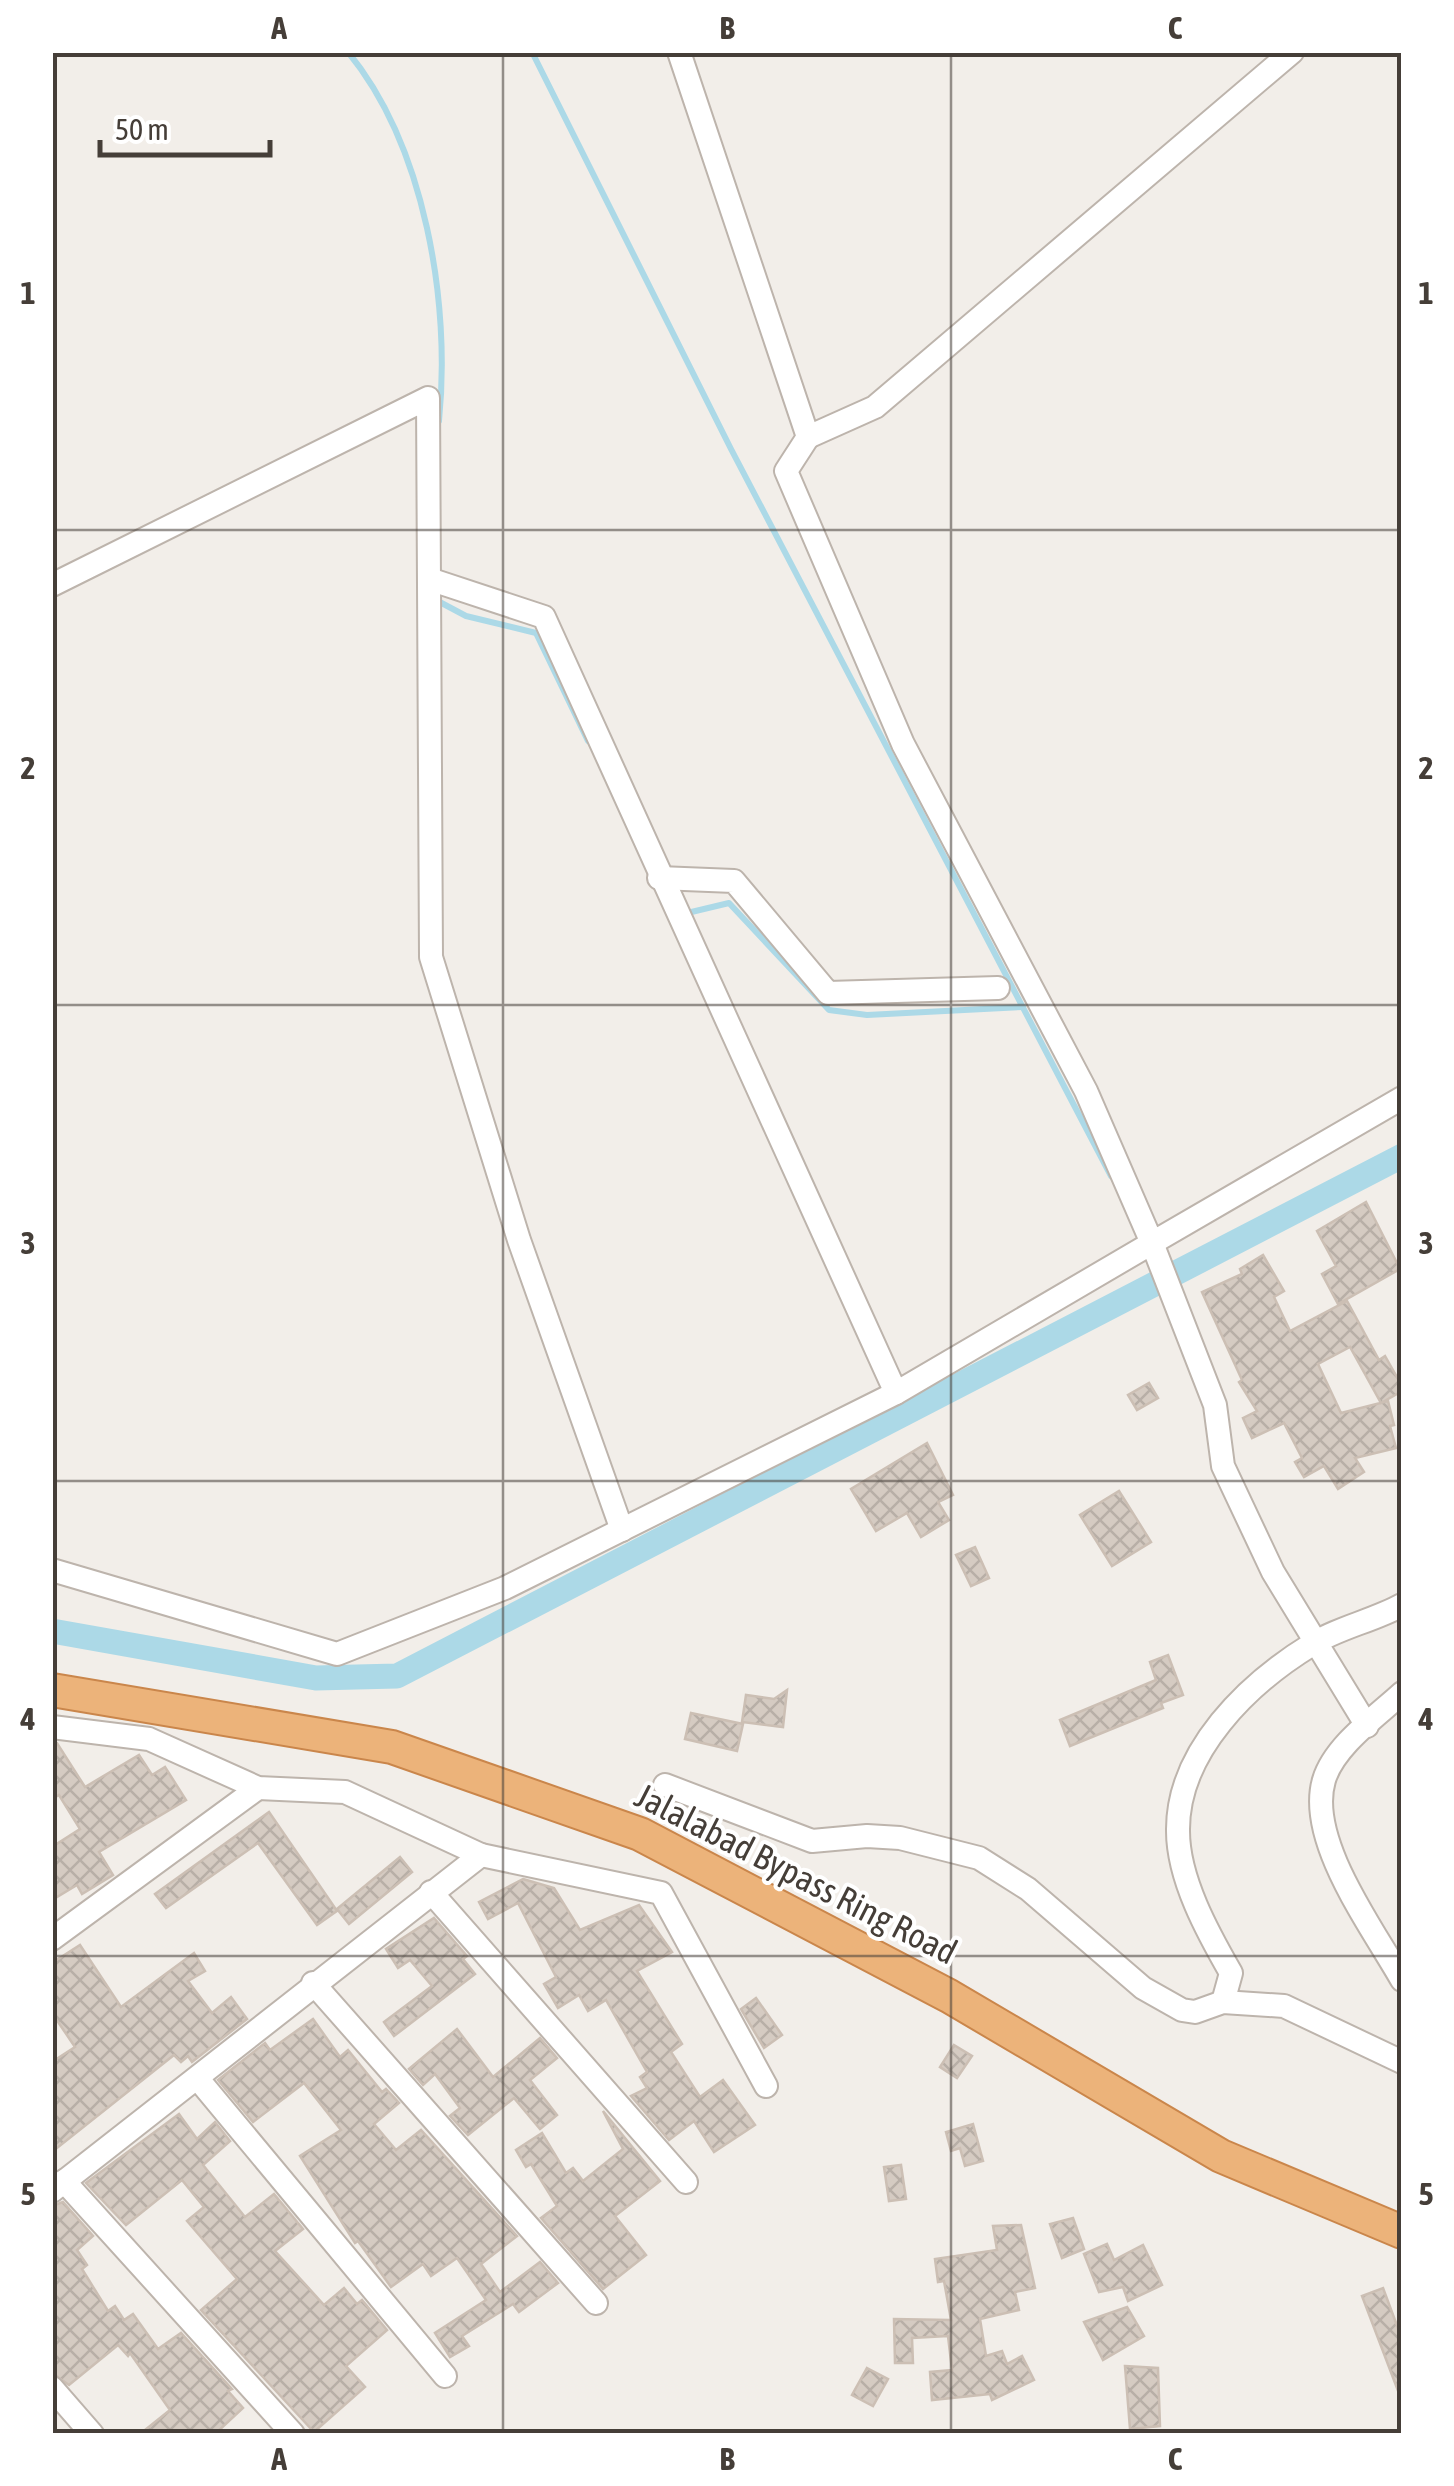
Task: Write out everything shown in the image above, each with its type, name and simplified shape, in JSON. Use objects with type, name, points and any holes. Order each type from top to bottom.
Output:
[{"type":"highway","name":"Jalalabad Bypass Ring Road","points":[[52,1690],[392,1747],[640,1834],[949,1996],[1221,2156],[1402,2232]]},
{"type":"street","points":[[678,52],[808,437]]},
{"type":"street","points":[[1292,52],[875,407],[808,437],[786,471],[903,744],[1086,1091],[1152,1243],[1215,1405],[1222,1466],[1273,1572],[1367,1726]]},
{"type":"street","points":[[52,586],[428,398],[432,580],[431,957],[519,1240],[622,1530]]},
{"type":"street","points":[[432,580],[544,618],[896,1393]]},
{"type":"street","points":[[659,878],[734,881],[828,992],[998,988]]},
{"type":"street","points":[[52,1570],[337,1654],[505,1588],[896,1393],[1402,1098]]},
{"type":"street","points":[[1223,2002],[1231,1973],[1197,1906],[1178,1831],[1185,1792],[1200,1754],[1234,1706],[1314,1642],[1402,1605]]},
{"type":"street","points":[[1402,1693],[1346,1746],[1324,1780],[1324,1812],[1333,1858],[1402,1980]]},
{"type":"street","points":[[52,1728],[149,1740],[258,1788],[345,1792],[481,1855],[661,1893],[766,2086]]},
{"type":"street","points":[[665,1785],[812,1841],[867,1836],[900,1838],[979,1858],[1028,1888],[1143,1988],[1182,2010],[1195,2012],[1223,2002],[1284,2006],[1402,2062]]},
{"type":"street","points":[[52,1939],[258,1788]]},
{"type":"street","points":[[292,2434],[58,2186],[481,1855]]},
{"type":"street","points":[[431,1892],[686,2182]]},
{"type":"street","points":[[313,1983],[596,2303]]},
{"type":"street","points":[[198,2078],[445,2376]]},
{"type":"street","points":[[52,2388],[92,2434]]},
{"type":"building","points":[[1366,1202],[1400,1269],[1338,1304],[1322,1274],[1336,1266],[1317,1231]]},
{"type":"building","points":[[1263,1255],[1284,1291],[1274,1297],[1290,1331],[1347,1301],[1379,1360],[1385,1356],[1402,1386],[1402,1391],[1382,1403],[1388,1401],[1396,1448],[1355,1458],[1364,1472],[1338,1489],[1324,1466],[1304,1477],[1295,1462],[1302,1458],[1284,1423],[1252,1438],[1243,1418],[1257,1411],[1239,1382],[1242,1380],[1202,1292],[1242,1274],[1240,1269]],"holes":[[[1350,1347],[1381,1403],[1341,1413],[1318,1364]]]},
{"type":"building","points":[[1149,1383],[1158,1398],[1137,1410],[1128,1395]]},
{"type":"building","points":[[927,1443],[953,1495],[938,1502],[949,1520],[921,1537],[907,1513],[876,1531],[851,1489]]},
{"type":"building","points":[[1119,1491],[1151,1542],[1112,1566],[1080,1515]]},
{"type":"building","points":[[975,1547],[989,1578],[971,1586],[956,1555]]},
{"type":"building","points":[[1168,1655],[1183,1695],[1161,1703],[1163,1708],[1070,1746],[1060,1720],[1156,1680],[1150,1662]]},
{"type":"building","points":[[787,1690],[783,1727],[742,1722],[746,1695],[774,1699]]},
{"type":"building","points":[[691,1713],[743,1724],[737,1751],[685,1739]]},
{"type":"building","points":[[52,1742],[57,1743],[85,1787],[139,1755],[152,1775],[165,1767],[186,1800],[99,1852],[113,1875],[82,1894],[77,1885],[52,1900],[52,1847],[80,1829],[59,1795],[52,1799]]},
{"type":"building","points":[[269,1812],[337,1911],[317,1925],[258,1843],[166,1908],[155,1894]]},
{"type":"building","points":[[400,1857],[412,1872],[349,1924],[337,1909]]},
{"type":"building","points":[[523,1879],[554,1888],[580,1930],[639,1905],[672,1952],[637,1971],[682,2044],[671,2052],[700,2097],[723,2080],[755,2125],[714,2152],[694,2121],[669,2140],[631,2096],[647,2088],[640,2077],[647,2072],[606,2000],[588,2011],[579,1995],[558,2008],[544,1984],[556,1977],[518,1903],[488,1919],[479,1902]]},
{"type":"building","points":[[434,1918],[467,1956],[463,1959],[475,1974],[394,2036],[384,2022],[432,1986],[410,1960],[398,1968],[386,1949]]},
{"type":"building","points":[[80,1945],[121,2007],[194,1953],[205,1971],[188,1981],[212,2013],[231,1997],[247,2019],[192,2062],[188,2056],[181,2062],[174,2055],[52,2152],[52,2062],[75,2047],[52,2013],[52,1963]]},
{"type":"building","points":[[756,1998],[782,2035],[764,2048],[741,2009]]},
{"type":"building","points":[[313,2019],[340,2057],[348,2050],[382,2092],[386,2089],[399,2103],[374,2124],[396,2150],[421,2130],[517,2236],[481,2264],[500,2292],[540,2262],[558,2283],[519,2312],[513,2304],[462,2336],[469,2346],[450,2357],[435,2333],[486,2300],[457,2258],[431,2276],[423,2264],[391,2287],[358,2241],[355,2243],[300,2156],[341,2130],[304,2083],[253,2122],[218,2080],[265,2043],[270,2050]]},
{"type":"building","points":[[457,2029],[493,2077],[540,2038],[557,2058],[530,2080],[557,2115],[540,2129],[514,2098],[468,2135],[450,2116],[460,2108],[435,2074],[423,2085],[409,2069]]},
{"type":"building","points":[[954,2045],[972,2056],[957,2078],[940,2067]]},
{"type":"building","points":[[603,2111],[660,2181],[615,2216],[646,2255],[603,2289],[541,2218],[557,2206],[531,2164],[526,2167],[516,2150],[542,2133],[566,2173],[573,2168],[583,2181],[623,2149]]},
{"type":"building","points":[[179,2114],[197,2139],[215,2122],[230,2141],[203,2165],[245,2217],[274,2194],[303,2229],[275,2251],[324,2305],[344,2288],[357,2304],[362,2300],[387,2330],[346,2366],[365,2387],[314,2432],[201,2310],[237,2279],[187,2221],[204,2207],[182,2180],[126,2225],[86,2183]]},
{"type":"building","points":[[973,2124],[983,2161],[965,2166],[960,2148],[951,2151],[946,2132]]},
{"type":"building","points":[[901,2165],[906,2199],[889,2201],[884,2167]]},
{"type":"building","points":[[63,2202],[93,2236],[77,2250],[87,2265],[82,2269],[108,2311],[115,2306],[124,2320],[133,2314],[158,2349],[181,2333],[232,2389],[228,2391],[243,2408],[215,2434],[140,2434],[170,2410],[130,2353],[128,2356],[118,2345],[69,2385],[52,2373],[52,2206]]},
{"type":"building","points":[[1073,2218],[1084,2249],[1062,2258],[1050,2224]]},
{"type":"building","points":[[1021,2225],[1035,2288],[1015,2292],[1019,2310],[980,2319],[986,2356],[1002,2351],[1007,2364],[1022,2356],[1034,2380],[992,2400],[990,2394],[932,2400],[930,2372],[952,2370],[948,2336],[912,2338],[913,2363],[895,2363],[894,2319],[951,2320],[944,2281],[938,2282],[935,2259],[997,2250],[993,2226]]},
{"type":"building","points":[[1107,2244],[1114,2260],[1143,2245],[1162,2285],[1128,2301],[1123,2287],[1099,2292],[1084,2254]]},
{"type":"building","points":[[1383,2288],[1402,2339],[1400,2396],[1362,2296]]},
{"type":"building","points":[[1127,2307],[1144,2336],[1103,2360],[1084,2322]]},
{"type":"building","points":[[1125,2366],[1158,2368],[1160,2426],[1130,2429]]},
{"type":"building","points":[[867,2368],[888,2379],[873,2406],[852,2395]]},
{"type":"waterway","points":[[348,52],[375,90],[396,133],[427,228],[441,327],[439,421]]},
{"type":"waterway","points":[[532,52],[731,449],[1111,1176]]},
{"type":"waterway","points":[[434,599],[466,616],[536,633],[588,741]]},
{"type":"waterway","points":[[683,914],[729,903],[829,1010],[867,1015],[1023,1007]]},
{"type":"waterway","points":[[52,1631],[316,1678],[397,1676],[1402,1156]]}]
